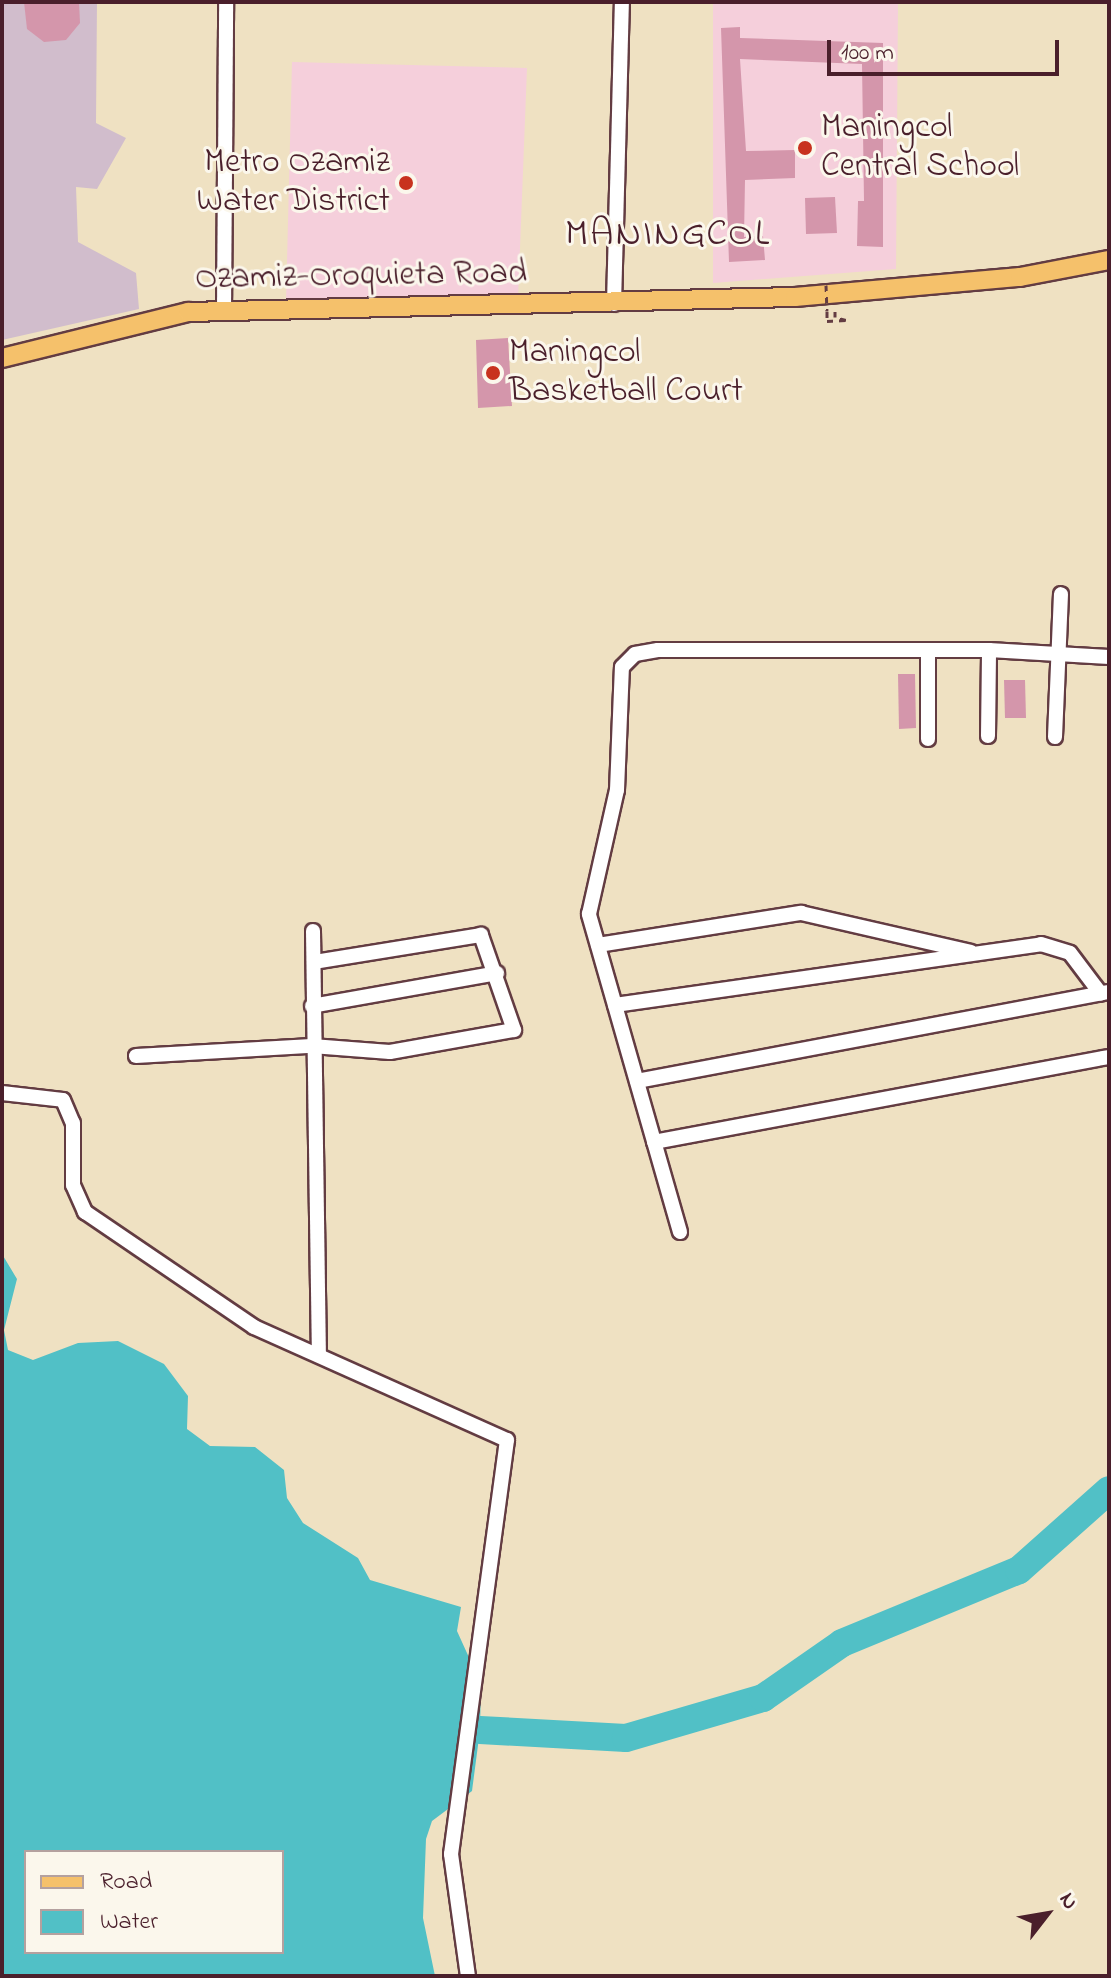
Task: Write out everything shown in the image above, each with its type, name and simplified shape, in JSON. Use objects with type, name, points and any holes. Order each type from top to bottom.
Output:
[{"type":"main road","name":"Ozamiz-Oroquieta Road","points":[[2,358],[164,316],[614,304],[925,288],[1109,260]]},
{"type":"street","points":[[224,312],[226,2]]},
{"type":"street","points":[[614,304],[622,2]]},
{"type":"street","points":[[1055,737],[1061,594]]},
{"type":"street","points":[[680,1232],[589,906],[617,790],[625,661],[658,650],[989,650],[1109,657]]},
{"type":"street","points":[[928,650],[928,739]]},
{"type":"street","points":[[988,736],[989,650]]},
{"type":"street","points":[[598,945],[801,913],[971,952]]},
{"type":"street","points":[[313,931],[312,1046],[319,1354]]},
{"type":"street","points":[[136,1056],[312,1046],[390,1052],[509,1034],[514,1024],[497,973],[476,934],[314,962]]},
{"type":"street","points":[[615,1005],[971,952],[1050,945],[1077,960],[1105,993],[637,1081]]},
{"type":"street","points":[[312,1006],[497,973]]},
{"type":"street","points":[[654,1142],[1108,1057]]},
{"type":"street","points":[[2,1093],[63,1100],[73,1123],[73,1185],[85,1212],[254,1327],[507,1440],[473,1679],[451,1877],[468,1976]]},
{"type":"path","points":[[826,285],[827,321],[846,320],[835,317]]},
{"type":"shaded area","points":[[2,2],[97,2],[96,123],[126,138],[97,189],[76,187],[78,242],[136,273],[139,309],[2,340]]},
{"type":"shaded area","name":"Maningcol Central School","points":[[713,2],[898,2],[896,269],[713,283]]},
{"type":"shaded area","name":"Metro Ozamiz Water District","points":[[292,62],[527,68],[518,299],[286,302]]},
{"type":"water","points":[[2,1254],[17,1279],[4,1330],[8,1350],[33,1360],[78,1343],[118,1341],[164,1364],[188,1396],[187,1429],[210,1446],[255,1447],[284,1470],[287,1498],[303,1523],[358,1558],[370,1580],[461,1607],[457,1631],[481,1684],[480,1730],[472,1791],[432,1821],[426,1839],[423,1918],[435,1976],[2,1976]]},
{"type":"building","points":[[24,2],[79,2],[80,23],[66,40],[44,42],[27,29]]},
{"type":"building","points":[[740,27],[740,38],[883,43],[883,247],[857,246],[858,201],[864,201],[862,64],[740,59],[746,151],[795,150],[795,178],[745,180],[744,237],[763,236],[765,260],[729,262],[721,28]]},
{"type":"building","points":[[835,197],[837,233],[806,234],[805,198]]},
{"type":"building","name":"Maningcol Basketball Court","points":[[508,338],[512,406],[478,408],[476,340]]},
{"type":"building","points":[[898,674],[915,674],[916,728],[899,729]]},
{"type":"building","points":[[1004,680],[1025,680],[1026,718],[1005,718]]},
{"type":"waterway","points":[[480,1730],[626,1738],[763,1698],[842,1643],[1019,1570],[1109,1490]]},
{"type":"place","name":"Maningcol Central School","points":[[805,148]]},
{"type":"place","name":"Metro Ozamiz Water District","points":[[406,183]]},
{"type":"place","name":"Maningcol Basketball Court","points":[[493,373]]},
{"type":"district","name":"MANINGCOL","points":[[668,236]]}]
